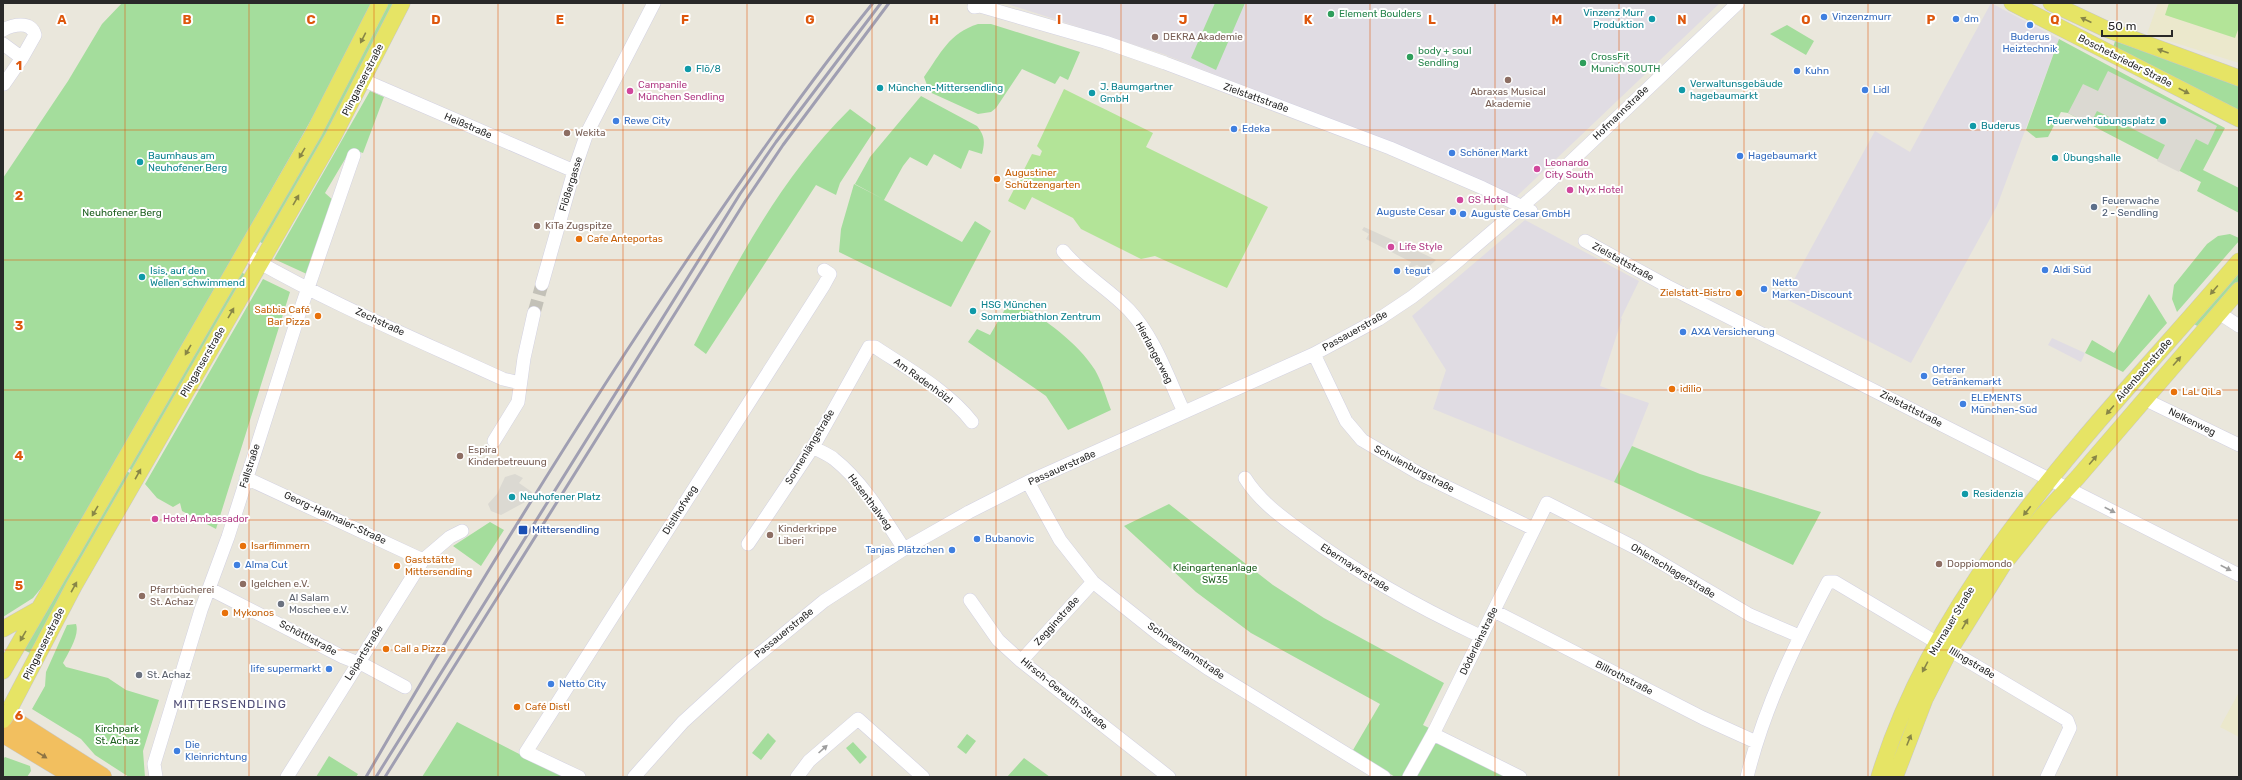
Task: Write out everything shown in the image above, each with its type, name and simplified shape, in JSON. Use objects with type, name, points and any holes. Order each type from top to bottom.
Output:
[{"type":"highway","points":[[15,726],[76,777]]},
{"type":"highway","points":[[15,726],[102,777]]},
{"type":"main road","name":"Plinganserstraße","points":[[4,665],[40,608],[314,132],[380,3]]},
{"type":"main road","name":"Plinganserstraße","points":[[15,726],[14,694],[74,586],[334,137],[402,3]]},
{"type":"main road","name":"Boschetsrieder Straße","points":[[2012,3],[2239,119]]},
{"type":"main road","name":"Boschetsrieder Straße","points":[[2051,3],[2106,29],[2239,78]]},
{"type":"main road","name":"Aidenbachstraße","points":[[2050,480],[2239,261]]},
{"type":"main road","name":"Aidenbachstraße","points":[[2071,490],[2078,477],[2239,290]]},
{"type":"main road","points":[[2182,328],[2196,340]]},
{"type":"main road","name":"Murnauer Straße","points":[[1895,777],[1926,699],[1944,646],[1992,558],[2050,480]]},
{"type":"main road","name":"Murnauer Straße","points":[[1879,777],[1907,702],[1944,646],[2003,565],[2071,490]]},
{"type":"main road","points":[[3,629],[40,608]]},
{"type":"main road","points":[[4,665],[10,676],[14,694]]},
{"type":"street","name":"Flößergasse","points":[[542,284],[574,171],[587,133],[654,3]]},
{"type":"street","name":"Hofmannstraße","points":[[1526,209],[1738,3]]},
{"type":"street","name":"Zielstattstraße","points":[[974,7],[980,6],[1136,53],[1378,143],[1483,188],[1526,209]]},
{"type":"street","points":[[3,30],[18,24],[34,31],[34,37],[4,84]]},
{"type":"street","points":[[3,44],[22,58]]},
{"type":"street","name":"Heißstraße","points":[[363,80],[574,171]]},
{"type":"street","name":"Fallstraße","points":[[156,777],[154,764],[201,610],[210,589],[308,288],[354,155]]},
{"type":"street","name":"Passauerstraße","points":[[634,777],[683,722],[741,669],[824,601],[904,549],[969,512],[1028,482],[1314,354],[1351,335],[1412,297],[1526,209]]},
{"type":"street","name":"Zielstattstraße","points":[[1585,241],[1661,283],[2239,575]]},
{"type":"street","name":"Hierlangerweg","points":[[1063,251],[1073,262],[1128,310],[1139,322],[1160,360],[1184,412]]},
{"type":"street","name":"Zechstraße","points":[[244,253],[308,288],[503,379],[520,384]]},
{"type":"street","name":"Distlhofweg","points":[[579,777],[526,752],[824,285],[830,274],[824,270]]},
{"type":"street","points":[[2219,313],[2239,326]]},
{"type":"street","points":[[494,441],[516,405],[534,314]]},
{"type":"street","name":"Am Radenhölzl","points":[[869,347],[875,348],[922,378],[964,411],[972,422]]},
{"type":"street","name":"Sonnenlängstraße","points":[[748,544],[812,447],[869,347]]},
{"type":"street","name":"Schulenburgstraße","points":[[1314,354],[1346,421],[1362,440],[1420,474],[1534,529]]},
{"type":"street","name":"Nelkenweg","points":[[2144,399],[2239,445]]},
{"type":"street","name":"Hasenthalweg","points":[[812,447],[834,459],[850,475],[866,493],[904,549]]},
{"type":"street","name":"Georg-Hallmaier-Straße","points":[[246,478],[423,560]]},
{"type":"street","name":"Ebermayerstraße","points":[[1245,478],[1266,503],[1329,552],[1404,599],[1480,636]]},
{"type":"street","name":"Schneemannstraße","points":[[1028,482],[1060,540],[1093,582],[1162,636],[1207,668],[1384,777]]},
{"type":"street","name":"Döderleinstraße","points":[[1409,777],[1433,734],[1480,636],[1494,611],[1547,503]]},
{"type":"street","name":"Ohlenschlagerstraße","points":[[1547,503],[1636,548],[1703,590],[1750,615],[1799,636]]},
{"type":"street","name":"Leipartstraße","points":[[287,777],[357,662],[423,560],[456,534]]},
{"type":"street","name":"Zegginstraße","points":[[1021,661],[1093,582]]},
{"type":"street","name":"Illingstraße","points":[[1799,636],[1828,582],[1835,582],[2067,720],[2070,728],[2048,777]]},
{"type":"street","name":"Schöttlstraße","points":[[210,589],[405,687]]},
{"type":"street","name":"Hirsch-Gereuth-Straße","points":[[970,600],[998,640],[1021,661],[1169,777]]},
{"type":"street","name":"Billrothstraße","points":[[1494,611],[1703,718],[1756,742]]},
{"type":"street","points":[[1747,777],[1756,742],[1799,636]]},
{"type":"street","points":[[796,777],[809,761],[858,719],[923,777]]},
{"type":"street","points":[[1433,734],[1520,777]]},
{"type":"shaded area","points":[[1004,3],[1720,3],[1516,197],[1389,142],[1163,54]]},
{"type":"shaded area","points":[[1991,3],[2059,39],[1997,206],[1911,363],[1784,298],[1875,131],[1910,152]]},
{"type":"shaded area","points":[[2158,3],[2239,3],[2239,63],[2147,34]]},
{"type":"shaded area","name":"Feuerwehrübungsplatz","points":[[2108,71],[2217,126],[2208,145],[2196,139],[2179,172],[2157,161],[2165,145],[2097,111],[2090,124],[2068,113],[2083,84],[2098,91]]},
{"type":"shaded area","points":[[1525,220],[1639,281],[1621,318],[1622,319],[1600,386],[1649,403],[1632,446],[1614,482],[1433,409],[1446,370],[1412,316]]},
{"type":"shaded area","points":[[1364,227],[1436,260],[1420,275],[1418,274],[1422,268],[1417,265],[1407,269],[1411,262],[1366,239],[1369,234],[1362,230]]},
{"type":"shaded area","points":[[2052,338],[2085,353],[2081,362],[2048,345]]},
{"type":"shaded area","name":"Neuhofener Platz","points":[[515,474],[523,478],[519,483],[532,492],[527,501],[501,515],[491,511],[488,504],[497,494],[505,477]]},
{"type":"shaded area","points":[[2239,692],[2239,737],[2220,727]]},
{"type":"green space","name":"Neuhofener Berg","points":[[122,3],[372,3],[323,99],[52,575],[33,598],[3,617],[3,178],[68,81],[102,24]]},
{"type":"green space","points":[[386,3],[397,3],[353,87],[265,245],[257,240]]},
{"type":"green space","points":[[1215,3],[1245,3],[1216,70],[1191,58]]},
{"type":"green space","points":[[2169,3],[2239,3],[2239,27],[2235,38],[2165,15]]},
{"type":"green space","points":[[978,24],[991,24],[1080,52],[1068,80],[1060,76],[1055,84],[1022,69],[996,108],[991,112],[978,114],[925,90],[927,85],[924,77],[946,45],[960,33]]},
{"type":"green space","points":[[1787,25],[1814,41],[1806,55],[1770,34]]},
{"type":"green space","points":[[2059,39],[2225,128],[2203,170],[2239,188],[2239,213],[2197,191],[2201,182],[2068,113],[2061,112],[2048,137],[2036,138],[2026,130]]},
{"type":"green space","points":[[2115,41],[2239,85],[2239,114],[2112,52]]},
{"type":"green space","points":[[1064,89],[1153,133],[1146,147],[1268,207],[1227,288],[1155,256],[1141,259],[1081,229],[1073,218],[1032,197],[1025,210],[1008,201],[1032,154],[1040,156],[1042,151],[1037,146]]},
{"type":"green space","points":[[370,91],[384,97],[363,153],[351,149],[325,193],[334,201],[309,275],[274,259]]},
{"type":"green space","points":[[921,96],[977,126],[984,139],[982,154],[969,150],[961,169],[934,154],[927,166],[910,157],[903,166],[884,200],[962,242],[975,221],[991,231],[951,307],[839,252],[841,229],[854,184],[883,199],[855,184],[870,157]]},
{"type":"green space","points":[[850,109],[876,128],[840,183],[836,195],[816,185],[706,354],[694,345],[744,251],[782,191],[825,135]]},
{"type":"green space","points":[[2230,234],[2239,238],[2239,241],[2177,312],[2172,299],[2174,285],[2207,244],[2218,236]]},
{"type":"green space","points":[[2239,268],[2239,282],[2199,327],[2194,324]]},
{"type":"green space","points":[[239,271],[248,276],[135,472],[126,467]]},
{"type":"green space","points":[[263,279],[290,292],[216,529],[182,511],[180,503],[173,507],[157,498],[145,484]]},
{"type":"green space","points":[[2149,294],[2167,323],[2123,372],[2085,353],[2092,340],[2114,353]]},
{"type":"green space","points":[[1011,299],[1046,321],[1078,349],[1095,370],[1111,410],[1068,430],[1046,396],[968,342],[977,329],[990,335]]},
{"type":"green space","points":[[1632,446],[1700,474],[1821,512],[1793,565],[1614,482]]},
{"type":"green space","points":[[125,470],[133,475],[34,655],[22,649]]},
{"type":"green space","name":"Kleingartenanlage SW35","points":[[1169,504],[1273,585],[1324,618],[1444,683],[1423,725],[1431,729],[1404,776],[1395,777],[1353,750],[1380,704],[1251,633],[1196,592],[1124,526]]},
{"type":"green space","points":[[490,522],[504,530],[481,566],[453,546]]},
{"type":"green space","name":"Kirchpark St. Achaz","points":[[76,624],[77,628],[75,639],[63,663],[66,667],[108,678],[126,690],[159,700],[143,751],[145,777],[129,777],[95,755],[81,739],[32,709],[45,686],[46,672],[67,625]]},
{"type":"green space","points":[[457,722],[564,777],[422,777]]},
{"type":"green space","points":[[768,733],[776,741],[761,760],[752,753]]},
{"type":"green space","points":[[967,734],[976,741],[966,754],[957,747]]},
{"type":"green space","points":[[1437,741],[1506,777],[1420,777],[1417,775],[1431,743]]},
{"type":"green space","points":[[853,742],[867,757],[860,764],[846,748]]},
{"type":"green space","points":[[329,756],[358,774],[356,777],[316,777]]},
{"type":"green space","points":[[5,757],[30,766],[31,771],[27,777],[3,777],[3,759]]},
{"type":"green space","points":[[1024,758],[1050,777],[1007,777]]},
{"type":"tunnel","points":[[534,313],[542,284]]},
{"type":"railway","points":[[366,777],[521,517],[643,326],[776,131],[848,34],[873,3]]},
{"type":"railway","points":[[376,777],[740,194],[776,142],[881,3]]},
{"type":"railway","points":[[385,777],[746,200],[783,145],[889,3]]},
{"type":"place","name":"Element Boulders","points":[[1331,14]]},
{"type":"place","name":"Vinzenzmurr","points":[[1824,17]]},
{"type":"place","name":"Vinzenz Murr Produktion","points":[[1652,19]]},
{"type":"place","name":"dm","points":[[1956,19]]},
{"type":"place","name":"Buderus Heiztechnik","points":[[2030,25]]},
{"type":"place","name":"DEKRA Akademie","points":[[1155,37]]},
{"type":"place","name":"body + soul Sendling","points":[[1410,57]]},
{"type":"place","name":"CrossFit Munich SOUTH","points":[[1583,63]]},
{"type":"place","name":"Flö/8","points":[[688,69]]},
{"type":"place","name":"Kuhn","points":[[1797,71]]},
{"type":"place","name":"Abraxas Musical Akademie","points":[[1508,80]]},
{"type":"place","name":"München-Mittersendling","points":[[880,88]]},
{"type":"place","name":"Verwaltunsgebäude hagebaumarkt","points":[[1682,90]]},
{"type":"place","name":"Lidl","points":[[1865,90]]},
{"type":"place","name":"Campanile München Sendling","points":[[630,91]]},
{"type":"place","name":"J. Baumgartner GmbH","points":[[1092,93]]},
{"type":"place","name":"Rewe City","points":[[616,121]]},
{"type":"place","name":"Feuerwehrübungsplatz","points":[[2163,121]]},
{"type":"place","name":"Buderus","points":[[1973,126]]},
{"type":"place","name":"Edeka","points":[[1234,129]]},
{"type":"place","name":"Wekita","points":[[567,133]]},
{"type":"place","name":"Schöner Markt","points":[[1452,153]]},
{"type":"place","name":"Hagebaumarkt","points":[[1740,156]]},
{"type":"place","name":"Übungshalle","points":[[2055,158]]},
{"type":"place","name":"Baumhaus am Neuhofener Berg","points":[[140,162]]},
{"type":"place","name":"Leonardo City South","points":[[1537,169]]},
{"type":"place","name":"Augustiner Schützengarten","points":[[997,179]]},
{"type":"place","name":"Nyx Hotel","points":[[1570,190]]},
{"type":"place","name":"GS Hotel","points":[[1460,200]]},
{"type":"place","name":"Feuerwache 2 - Sendling","points":[[2094,207]]},
{"type":"place","name":"Auguste Cesar","points":[[1453,212]]},
{"type":"place","name":"Auguste Cesar GmbH","points":[[1463,214]]},
{"type":"place","name":"KiTa Zugspitze","points":[[537,226]]},
{"type":"place","name":"Cafe Anteportas","points":[[579,239]]},
{"type":"place","name":"Life Style","points":[[1391,247]]},
{"type":"place","name":"Aldi Süd","points":[[2045,270]]},
{"type":"place","name":"tegut","points":[[1397,271]]},
{"type":"place","name":"Isis, auf den Wellen schwimmend","points":[[142,277]]},
{"type":"place","name":"Netto Marken-Discount","points":[[1764,289]]},
{"type":"place","name":"Zielstatt-Bistro","points":[[1739,293]]},
{"type":"place","name":"HSG München Sommerbiathlon Zentrum","points":[[973,311]]},
{"type":"place","name":"Sabbia Café Bar Pizza","points":[[318,316]]},
{"type":"place","name":"AXA Versicherung","points":[[1683,332]]},
{"type":"place","name":"Orterer Getränkemarkt","points":[[1924,376]]},
{"type":"place","name":"idilio","points":[[1672,389]]},
{"type":"place","name":"LaL QiLa","points":[[2174,392]]},
{"type":"place","name":"ELEMENTS München-Süd","points":[[1963,404]]},
{"type":"place","name":"Espira Kinderbetreuung","points":[[460,456]]},
{"type":"place","name":"Residenzia","points":[[1965,494]]},
{"type":"place","name":"Neuhofener Platz","points":[[512,497]]},
{"type":"place","name":"Hotel Ambassador","points":[[155,519]]},
{"type":"place","name":"Mittersendling","points":[[523,530]]},
{"type":"place","name":"Kinderkrippe Liberi","points":[[770,535]]},
{"type":"place","name":"Bubanovic","points":[[977,539]]},
{"type":"place","name":"Isarflimmern","points":[[243,546]]},
{"type":"place","name":"Tanjas Plätzchen","points":[[952,550]]},
{"type":"place","name":"Doppiomondo","points":[[1939,564]]},
{"type":"place","name":"Alma Cut","points":[[237,565]]},
{"type":"place","name":"Gaststätte Mittersendling","points":[[397,566]]},
{"type":"place","name":"Igelchen e.V.","points":[[243,584]]},
{"type":"place","name":"Pfarrbücherei St. Achaz","points":[[142,596]]},
{"type":"place","name":"Al Salam Moschee e.V.","points":[[281,604]]},
{"type":"place","name":"Mykonos","points":[[225,613]]},
{"type":"place","name":"Call a Pizza","points":[[386,649]]},
{"type":"place","name":"life supermarkt","points":[[329,669]]},
{"type":"place","name":"St. Achaz","points":[[139,675]]},
{"type":"place","name":"Netto City","points":[[551,684]]},
{"type":"place","name":"Café Distl","points":[[517,707]]},
{"type":"place","name":"Die Kleinrichtung","points":[[177,751]]},
{"type":"district","name":"MITTERSENDLING","points":[[230,704]]}]
